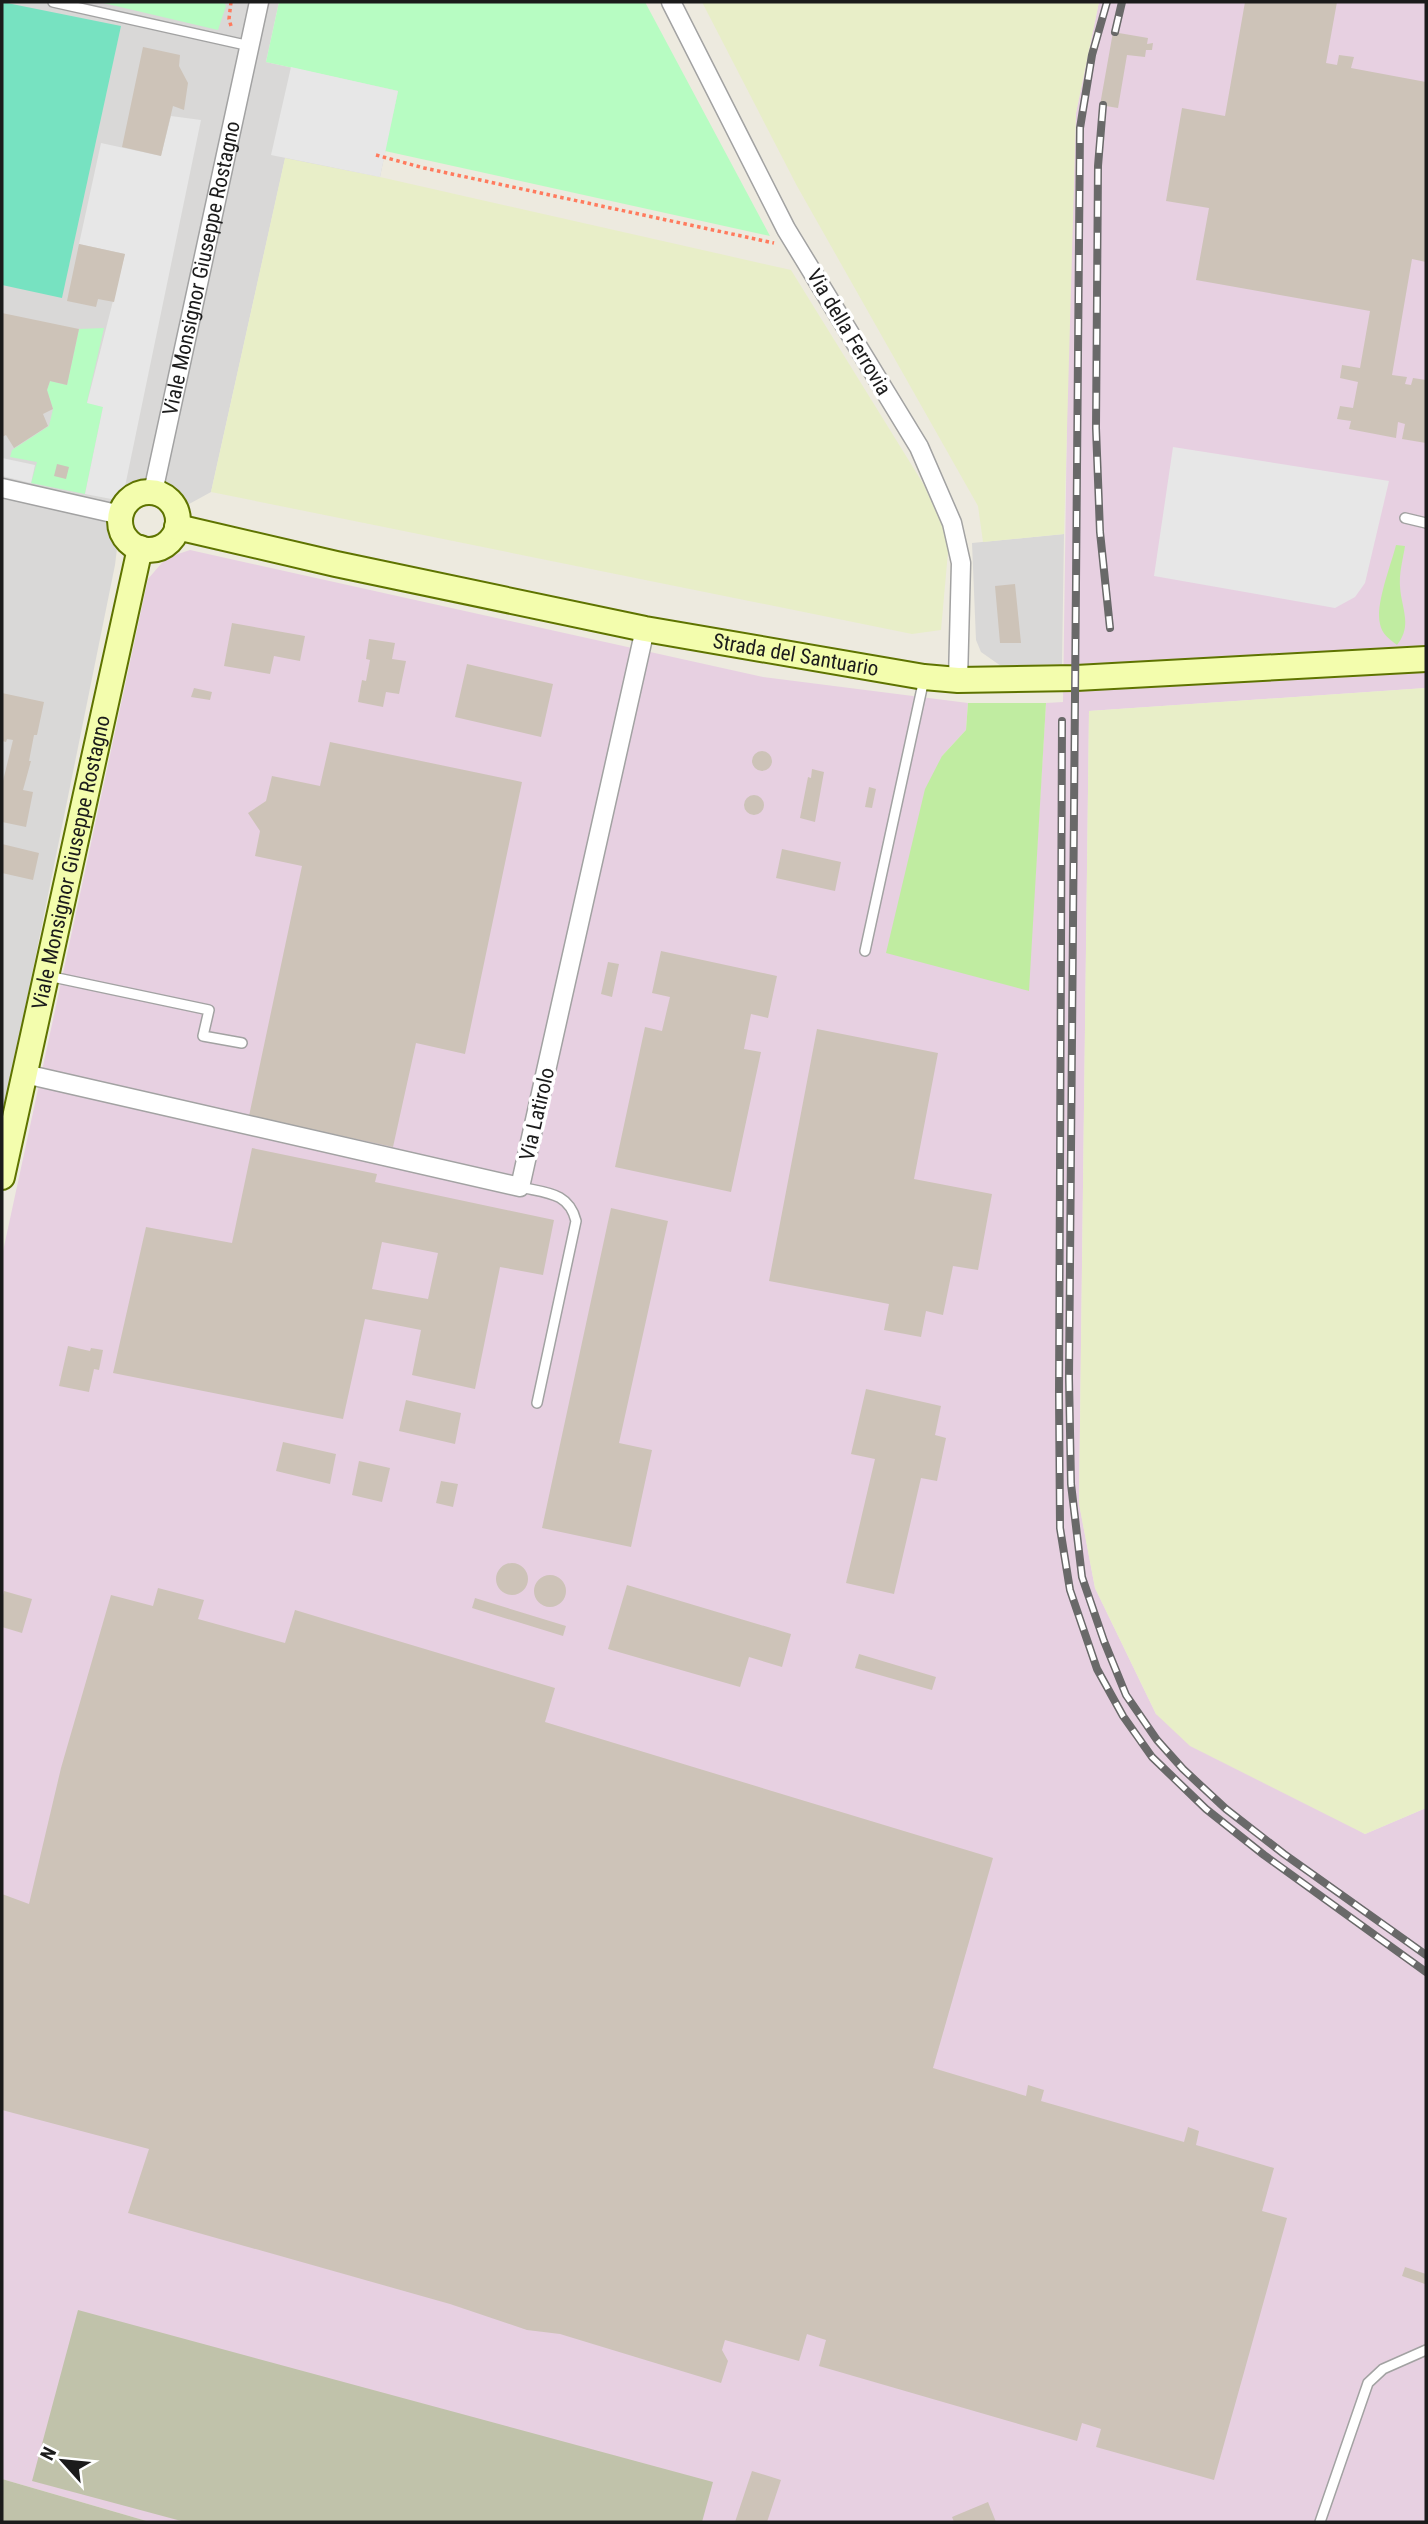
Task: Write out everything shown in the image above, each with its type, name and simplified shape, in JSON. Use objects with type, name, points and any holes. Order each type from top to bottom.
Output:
[{"type":"street","name":"Viale Monsignor Giuseppe Rostagno","points":[[153,492],[258,2]]},
{"type":"street","name":"Via della Ferrovia","points":[[671,2],[795,243],[919,447],[952,523],[961,562],[958,680]]},
{"type":"street","points":[[2,488],[121,514]]},
{"type":"street","points":[[153,492],[169,500],[175,508],[177,527],[174,536],[159,548],[141,548],[127,539],[120,523],[121,514],[129,500],[136,495],[153,492]]},
{"type":"street","name":"Strada del Santuario","points":[[177,527],[336,565],[645,629],[924,677],[958,680],[1076,678],[1426,659]]},
{"type":"street","name":"Viale Monsignor Giuseppe Rostagno","points":[[2,1177],[141,548]]},
{"type":"street","name":"Via Latirolo","points":[[25,1074],[520,1187],[645,629]]},
{"type":"lane","points":[[53,2],[250,46]]},
{"type":"lane","points":[[1405,518],[1426,523]]},
{"type":"lane","points":[[865,951],[924,677]]},
{"type":"lane","points":[[47,976],[209,1010],[203,1036],[242,1043]]},
{"type":"lane","points":[[520,1187],[563,1197],[573,1208],[576,1221],[537,1403]]},
{"type":"lane","points":[[1320,2522],[1368,2383],[1383,2369],[1426,2350]]},
{"type":"path","points":[[376,155],[424,168],[768,243],[795,243]]},
{"type":"shaded area","points":[[2,2],[279,2],[266,62],[398,91],[380,177],[285,159],[211,492],[180,509],[123,499],[115,565],[2,1122]]},
{"type":"shaded area","points":[[702,2],[1099,2],[1076,113],[1064,534],[983,542],[978,506],[797,186]]},
{"type":"shaded area","points":[[1099,2],[1426,2],[1426,688],[1089,711],[1079,1503],[1095,1588],[1156,1714],[1365,1834],[1426,1808],[1426,2522],[150,2522],[2,2479],[2,1256],[148,579],[166,558],[190,550],[763,677],[968,703],[966,730],[942,756],[1028,991],[1046,703],[1063,702],[1068,345],[1076,113]]},
{"type":"shaded area","points":[[291,67],[398,91],[380,177],[271,155]]},
{"type":"shaded area","points":[[171,116],[201,120],[122,501],[85,494],[103,407],[87,403],[125,254],[79,244],[101,143],[161,156]]},
{"type":"shaded area","points":[[285,158],[791,270],[924,485],[949,541],[941,630],[912,634],[211,492]]},
{"type":"shaded area","points":[[1173,447],[1389,481],[1365,583],[1355,597],[1335,608],[1154,576]]},
{"type":"shaded area","points":[[2,458],[35,465],[31,483],[2,476]]},
{"type":"shaded area","points":[[1064,534],[1062,664],[1001,666],[981,652],[976,640],[972,543]]},
{"type":"shaded area","points":[[1426,688],[1426,1808],[1365,1834],[1190,1746],[1156,1714],[1095,1588],[1079,1504],[1089,711]]},
{"type":"shaded area","points":[[78,2310],[713,2482],[702,2522],[185,2522],[32,2481]]},
{"type":"shaded area","points":[[2,2479],[150,2522],[2,2522]]},
{"type":"green space","points":[[2,2],[121,26],[62,298],[2,285]]},
{"type":"green space","points":[[99,2],[224,2],[226,6],[218,30]]},
{"type":"green space","points":[[279,2],[645,2],[770,236],[385,151],[398,91],[266,62]]},
{"type":"green space","points":[[104,328],[87,402],[103,407],[85,494],[31,483],[37,462],[10,457],[12,450],[49,426],[53,409],[47,390],[50,381],[67,385],[79,329]]},
{"type":"green space","points":[[1396,545],[1405,546],[1400,581],[1405,623],[1402,638],[1397,645],[1382,631],[1379,616]]},
{"type":"green space","points":[[968,703],[1046,703],[1029,991],[886,953],[925,789],[942,756],[966,730]]},
{"type":"building","points":[[1245,2],[1337,2],[1326,63],[1337,65],[1339,55],[1354,57],[1351,68],[1426,82],[1426,262],[1412,259],[1392,375],[1407,377],[1405,384],[1411,385],[1413,378],[1426,380],[1426,443],[1402,439],[1405,424],[1398,422],[1396,438],[1349,429],[1351,421],[1337,419],[1340,406],[1353,408],[1358,382],[1340,378],[1342,365],[1360,368],[1370,311],[1196,280],[1209,208],[1166,201],[1182,108],[1225,116]]},
{"type":"building","points":[[1113,32],[1148,38],[1147,44],[1153,43],[1152,50],[1146,50],[1145,57],[1127,55],[1118,108],[1100,105]]},
{"type":"building","points":[[143,47],[180,55],[179,66],[188,83],[184,110],[173,106],[161,156],[122,147]]},
{"type":"building","points":[[79,244],[125,254],[114,302],[98,299],[96,307],[67,301]]},
{"type":"building","points":[[2,313],[79,329],[67,385],[50,381],[47,390],[53,409],[43,414],[48,426],[14,448],[6,435],[2,437]]},
{"type":"building","points":[[57,464],[69,467],[66,479],[54,476]]},
{"type":"building","points":[[1015,584],[1021,643],[1000,643],[995,586]]},
{"type":"building","points":[[232,623],[305,636],[300,661],[274,656],[270,674],[224,666]]},
{"type":"building","points":[[369,639],[395,643],[392,659],[406,661],[399,694],[386,692],[383,707],[358,702],[362,680],[366,681],[370,660],[366,659]]},
{"type":"building","points":[[467,664],[553,684],[541,737],[455,717]]},
{"type":"building","points":[[194,688],[212,692],[210,700],[191,697]]},
{"type":"building","points":[[2,693],[44,702],[23,790],[33,792],[26,827],[2,822],[2,785],[13,740],[2,741]]},
{"type":"building","points":[[330,742],[522,782],[465,1054],[416,1043],[393,1147],[249,1116],[302,866],[255,856],[260,831],[248,813],[266,801],[272,776],[320,786]]},
{"type":"building","points":[[758,751],[766,751],[772,761],[766,771],[758,771],[752,765],[752,757]]},
{"type":"building","points":[[812,769],[824,772],[815,822],[800,818]]},
{"type":"building","points":[[869,787],[876,789],[872,808],[865,807]]},
{"type":"building","points":[[754,795],[761,798],[764,805],[761,812],[754,815],[747,812],[744,805],[747,798]]},
{"type":"building","points":[[2,844],[39,853],[33,880],[2,873]]},
{"type":"building","points":[[782,849],[841,862],[835,891],[776,878]]},
{"type":"building","points":[[661,951],[777,976],[768,1018],[751,1014],[744,1049],[761,1052],[731,1192],[615,1167],[645,1027],[662,1031],[670,997],[652,993]]},
{"type":"building","points":[[608,962],[619,964],[612,997],[601,994]]},
{"type":"building","points":[[817,1029],[938,1053],[914,1179],[992,1194],[978,1270],[953,1266],[943,1315],[926,1311],[921,1337],[884,1330],[889,1304],[769,1281]]},
{"type":"building","points":[[252,1148],[377,1174],[375,1182],[554,1220],[543,1275],[500,1267],[475,1389],[412,1375],[421,1330],[365,1319],[343,1419],[113,1373],[146,1227],[232,1243]],"holes":[[[382,1242],[438,1253],[428,1299],[372,1289]]]},
{"type":"building","points":[[611,1208],[668,1221],[619,1443],[652,1450],[631,1547],[542,1528]]},
{"type":"building","points":[[68,1346],[90,1351],[91,1348],[103,1350],[99,1370],[94,1369],[89,1392],[59,1386]]},
{"type":"building","points":[[866,1389],[941,1406],[935,1435],[946,1438],[937,1481],[921,1478],[894,1594],[846,1583],[875,1459],[851,1454]]},
{"type":"building","points":[[406,1400],[461,1413],[455,1444],[399,1431]]},
{"type":"building","points":[[283,1442],[336,1454],[330,1484],[276,1471]]},
{"type":"building","points":[[359,1461],[390,1468],[382,1502],[352,1495]]},
{"type":"building","points":[[441,1481],[458,1484],[453,1507],[436,1503]]},
{"type":"building","points":[[512,1563],[523,1568],[528,1579],[523,1590],[512,1595],[501,1590],[496,1579],[501,1568]]},
{"type":"building","points":[[550,1575],[561,1580],[566,1591],[561,1602],[550,1607],[539,1602],[534,1591],[539,1580]]},
{"type":"building","points":[[627,1585],[791,1634],[782,1667],[749,1657],[740,1687],[608,1649]]},
{"type":"building","points":[[158,1588],[204,1600],[198,1619],[285,1643],[295,1610],[555,1688],[545,1722],[993,1858],[933,2068],[1026,2096],[1028,2085],[1044,2090],[1041,2101],[1184,2142],[1188,2127],[1199,2131],[1196,2145],[1274,2168],[1262,2211],[1287,2218],[1214,2480],[1096,2447],[1101,2429],[1082,2423],[1077,2441],[819,2366],[826,2340],[807,2334],[799,2361],[725,2340],[722,2350],[728,2361],[721,2383],[560,2334],[527,2330],[450,2304],[128,2213],[149,2149],[2,2110],[2,1894],[29,1904],[61,1768],[111,1595],[153,1606]]},
{"type":"building","points":[[4,1591],[32,1599],[22,1633],[2,1627]]},
{"type":"building","points":[[475,1598],[566,1626],[563,1636],[472,1608]]},
{"type":"building","points":[[859,1654],[936,1677],[932,1690],[855,1668]]},
{"type":"building","points":[[1405,2267],[1426,2274],[1425,2284],[1402,2276]]},
{"type":"building","points":[[752,2471],[781,2480],[767,2522],[735,2522]]},
{"type":"building","points":[[988,2502],[996,2522],[954,2522],[952,2517]]},
{"type":"railway","points":[[1107,2],[1092,55],[1080,128],[1069,1378],[1071,1484],[1082,1577],[1126,1695],[1157,1740],[1183,1769],[1226,1809],[1284,1854],[1426,1955]]},
{"type":"railway","points":[[1115,32],[1122,2]]},
{"type":"railway","points":[[1103,105],[1098,166],[1096,428],[1100,532],[1110,628]]},
{"type":"railway","points":[[1062,721],[1060,1528],[1070,1590],[1097,1669],[1123,1716],[1152,1757],[1206,1809],[1264,1855],[1426,1972]]}]
